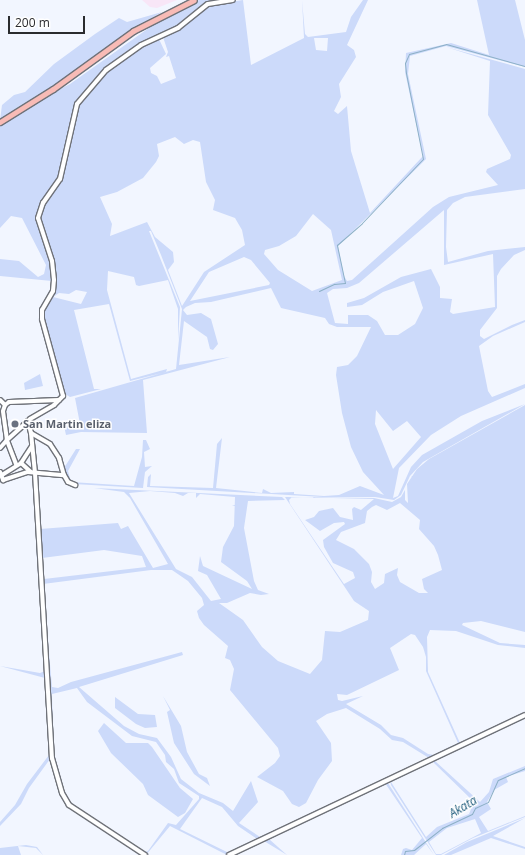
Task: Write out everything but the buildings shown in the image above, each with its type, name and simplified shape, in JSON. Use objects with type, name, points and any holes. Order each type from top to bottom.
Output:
[{"type":"main road","points":[[0,122],[52,89],[133,31],[194,0]]},
{"type":"street","points":[[62,400],[60,382],[42,319],[42,310],[53,291],[54,280],[52,261],[38,218],[44,203],[60,179],[77,104],[106,70],[141,45],[178,28],[208,4],[233,0]]},
{"type":"street","points":[[0,400],[5,405]]},
{"type":"street","points":[[33,473],[18,464],[8,440],[3,412],[5,405],[9,402],[62,400]]},
{"type":"street","points":[[0,448],[28,422],[62,400]]},
{"type":"street","points":[[28,422],[32,446],[52,758],[60,786],[69,805],[145,855]]},
{"type":"street","points":[[31,433],[50,444],[63,465],[64,474],[68,482],[75,485]]},
{"type":"street","points":[[32,446],[18,464],[1,473],[2,481],[33,473],[64,474]]},
{"type":"street","points":[[229,855],[525,715]]},
{"type":"shaded area","points":[[142,0],[177,0],[157,8],[150,7]]},
{"type":"shaded area","points":[[199,0],[221,0],[202,5],[182,24],[145,40],[107,68],[78,99],[74,107],[59,180],[42,203],[37,219],[53,276],[52,289],[43,305],[41,316],[55,372],[39,315],[40,308],[50,292],[52,281],[0,276],[0,259],[19,261],[38,277],[44,274],[46,265],[22,218],[11,216],[0,228],[0,124],[45,96],[138,30]],"holes":[[[163,18],[70,84],[56,91],[121,43]]]},
{"type":"shaded area","points":[[243,0],[251,65],[304,38],[302,0],[305,34],[308,37],[346,32],[351,17],[363,0],[368,0],[347,45],[354,50],[356,57],[339,84],[341,97],[334,111],[338,114],[347,106],[351,151],[370,213],[423,156],[405,72],[406,53],[451,43],[489,55],[477,0],[515,0],[525,40],[525,67],[446,46],[410,56],[408,74],[426,159],[338,246],[344,276],[347,281],[352,280],[433,207],[449,197],[498,185],[486,172],[487,169],[510,159],[511,155],[488,115],[490,61],[446,47],[525,69],[525,189],[465,197],[453,203],[447,210],[446,247],[448,262],[488,251],[525,247],[525,250],[514,255],[501,269],[497,276],[497,308],[480,330],[480,336],[484,339],[512,325],[525,320],[525,322],[493,336],[479,346],[488,391],[492,397],[525,384],[525,388],[461,416],[431,435],[399,468],[393,498],[398,496],[411,467],[422,455],[482,421],[525,404],[423,462],[410,476],[401,495],[394,500],[375,497],[323,497],[147,487],[148,477],[151,474],[150,486],[213,488],[217,444],[222,438],[216,488],[262,493],[263,489],[271,493],[294,492],[294,494],[324,496],[339,495],[360,486],[384,495],[363,472],[351,447],[342,413],[336,375],[337,367],[348,365],[357,356],[371,327],[337,327],[329,324],[325,318],[281,308],[271,288],[211,302],[195,303],[183,310],[187,315],[201,313],[211,319],[218,344],[213,350],[210,349],[207,337],[184,321],[179,365],[230,357],[143,380],[147,433],[81,432],[66,435],[64,426],[80,424],[75,398],[163,373],[130,381],[109,304],[74,310],[94,389],[101,389],[70,397],[65,394],[43,316],[55,281],[39,219],[43,205],[61,179],[77,107],[108,70],[158,37],[166,54],[150,68],[151,73],[157,76],[161,84],[176,78],[169,56],[166,57],[168,52],[163,37],[211,5]],"holes":[[[314,38],[328,38],[327,51],[316,50]],[[175,137],[184,144],[193,140],[200,142],[206,182],[215,200],[213,210],[235,218],[242,230],[245,245],[204,272],[182,306],[168,270],[174,262],[173,252],[155,237],[147,222],[110,236],[112,224],[100,197],[117,192],[143,178],[159,156],[157,144]],[[444,210],[444,265],[493,254],[495,307],[453,314],[450,312],[452,299],[440,298],[440,287],[431,269],[401,277],[364,298],[347,303],[347,307],[362,305],[383,292],[414,281],[423,308],[415,324],[398,335],[385,335],[377,321],[368,315],[348,315],[348,324],[335,323],[327,293],[333,289],[347,288],[359,283]],[[313,214],[331,230],[342,280],[312,291],[278,270],[264,254],[265,250],[279,246],[296,236]],[[149,231],[151,231],[182,309],[176,369],[166,372],[167,369],[131,379],[107,290],[108,271],[134,277],[136,285],[139,286],[168,280],[178,309],[178,341],[180,307]],[[244,257],[251,260],[270,283],[269,285],[190,301],[209,272]],[[76,290],[87,292],[81,304],[53,297],[59,293],[69,294]],[[376,410],[393,431],[407,421],[421,437],[393,469],[375,424]]]},
{"type":"shaded area","points":[[162,12],[140,25],[65,78],[0,120],[2,105],[14,95],[25,92],[54,64],[119,18],[127,22]]},
{"type":"shaded area","points":[[40,374],[43,386],[25,390],[24,383]]},
{"type":"shaded area","points":[[525,405],[525,632],[481,621],[463,623],[462,625],[500,643],[525,645],[525,648],[498,645],[456,631],[430,630],[427,637],[428,672],[460,743],[525,714],[227,855],[170,826],[146,855],[70,805],[63,793],[53,750],[36,493],[40,529],[118,523],[121,529],[128,526],[153,568],[168,564],[130,498],[124,492],[94,488],[282,497],[285,500],[248,501],[244,528],[254,581],[258,590],[269,594],[261,595],[250,593],[227,603],[219,603],[243,620],[262,647],[278,661],[310,674],[322,660],[325,631],[340,632],[368,620],[369,611],[354,601],[285,497],[292,497],[289,500],[290,504],[344,584],[355,578],[353,572],[333,563],[324,547],[323,540],[345,524],[344,522],[334,523],[320,531],[305,520],[314,517],[319,511],[333,508],[340,517],[353,520],[352,509],[354,507],[361,510],[374,499],[298,497],[374,498],[392,502],[401,497],[405,490],[405,500],[408,503],[407,484],[417,469],[429,459]],"holes":[[[150,491],[175,493],[183,496],[188,493],[196,493],[196,498],[200,494],[235,497],[234,526],[223,547],[221,562],[247,581],[252,589],[203,566],[200,556],[198,571],[207,575],[221,599],[211,601],[192,577],[176,569],[129,493]],[[400,503],[420,520],[419,529],[434,546],[442,570],[422,579],[424,589],[428,593],[419,593],[400,582],[397,575],[398,568],[385,574],[384,583],[375,589],[371,582],[372,572],[369,564],[354,549],[336,540],[341,532],[365,523],[367,511],[376,505],[387,510]],[[104,550],[142,556],[146,567],[44,579],[42,558]],[[151,570],[172,570],[188,581],[202,598],[204,605],[197,611],[199,618],[204,625],[228,646],[225,658],[230,660],[234,669],[230,690],[278,748],[280,756],[275,763],[257,777],[283,791],[292,804],[299,807],[306,803],[318,780],[332,761],[331,743],[316,721],[327,714],[346,708],[380,729],[392,740],[403,742],[429,758],[260,837],[239,823],[258,802],[251,781],[233,811],[223,803],[199,793],[181,779],[171,757],[157,738],[139,734],[124,726],[79,687],[183,655],[182,652],[71,682],[58,688],[52,687],[43,584]],[[411,634],[415,635],[423,647],[426,657],[426,671],[458,743],[434,755],[428,754],[403,738],[391,735],[381,725],[346,704],[363,696],[342,701],[338,700],[337,694],[347,695],[399,670],[390,648]],[[77,688],[87,702],[132,736],[156,742],[165,755],[166,762],[174,769],[179,783],[199,796],[199,799],[176,825],[168,823],[148,851],[145,852],[70,802],[64,790],[54,753],[52,694]],[[202,798],[222,807],[238,826],[257,839],[229,853],[180,829]]]},
{"type":"shaded area","points":[[143,440],[146,440],[150,449],[144,452],[145,467],[152,466],[145,472],[143,488],[74,484],[70,483],[66,476],[64,468],[76,449],[80,449],[68,471],[71,482],[134,486],[142,457]]},
{"type":"shaded area","points":[[36,546],[38,546],[51,753],[63,796],[50,759],[29,788],[21,804],[0,826],[0,822],[15,805],[27,784],[49,755],[50,748],[45,678],[0,666],[40,673],[45,671]]},
{"type":"shaded area","points":[[163,696],[181,726],[187,752],[199,774],[207,778],[210,786],[194,774],[174,743],[167,712],[170,710]]},
{"type":"shaded area","points":[[115,697],[138,714],[155,715],[157,727],[145,728],[136,724],[115,708]]},
{"type":"shaded area","points":[[525,715],[435,761],[480,802],[489,792],[493,779],[525,766],[525,771],[506,777],[508,782],[494,790],[487,802],[491,809],[479,817],[488,831],[525,817],[473,838],[441,855],[436,855],[391,785],[390,779]],"holes":[[[432,761],[474,802],[469,814],[437,827],[426,837],[391,782]],[[475,819],[481,833],[441,854],[436,854],[429,842],[447,828]]]},
{"type":"shaded area","points":[[104,723],[126,743],[148,743],[152,747],[180,788],[193,799],[185,813],[178,817],[148,795],[143,784],[111,753],[98,731]]},
{"type":"shaded area","points":[[386,782],[434,855],[426,844],[414,855],[401,855],[403,849],[406,848],[412,850],[422,838],[385,783],[269,839],[287,855],[264,841],[261,842]]},
{"type":"shaded area","points":[[64,800],[144,855],[66,805]]},
{"type":"shaded area","points":[[525,818],[493,836],[525,847],[525,849],[491,838],[451,855],[444,855],[467,842]]},
{"type":"shaded area","points":[[26,845],[37,847],[43,855],[36,848],[18,846],[21,855],[0,855],[0,848]]},
{"type":"waterway","points":[[319,291],[334,284],[345,283],[337,245],[362,223],[423,159],[406,73],[405,63],[409,54],[446,44],[525,66]]},
{"type":"waterway","name":"Akata","points":[[404,855],[405,851],[414,850],[442,828],[472,814],[475,808],[488,802],[498,780],[525,768]]},
{"type":"place","name":"San Martin eliza","points":[[15,424]]}]
